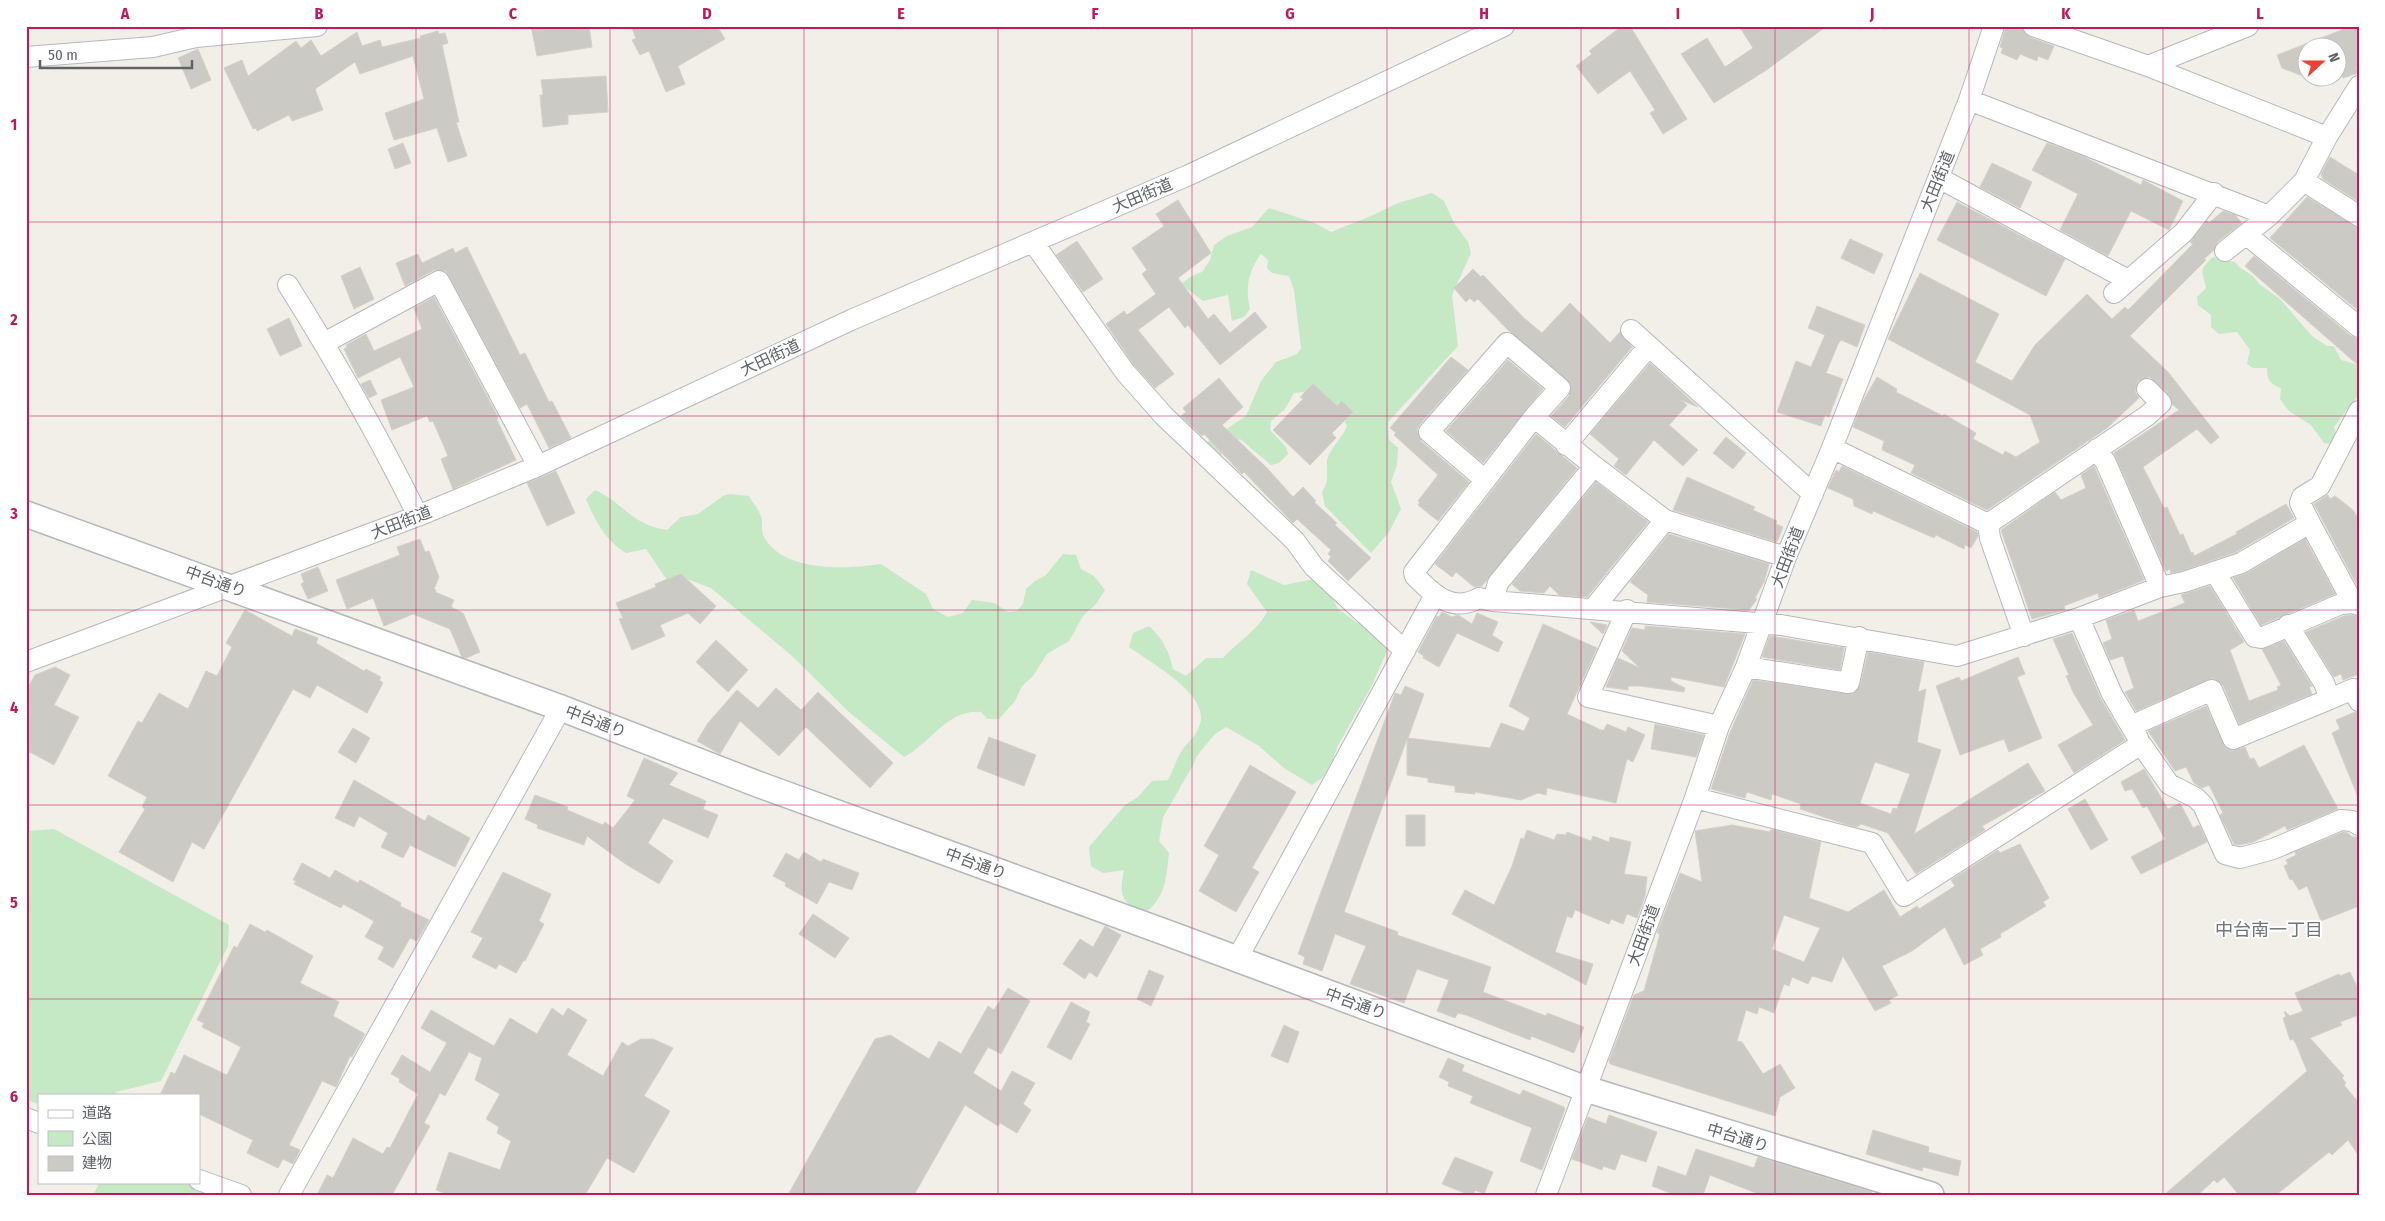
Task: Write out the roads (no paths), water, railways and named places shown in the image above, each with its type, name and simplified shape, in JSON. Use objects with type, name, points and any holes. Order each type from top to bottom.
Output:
[{"type":"street","points":[[26,58],[153,47],[196,32],[317,26]]},
{"type":"street","name":"大田街道","points":[[26,662],[418,516],[538,466],[851,320],[1189,175],[1504,26]]},
{"type":"street","name":"大田街道","points":[[1546,1195],[1695,798],[1719,726],[1746,667],[1786,557],[1832,448],[1939,178],[1969,100],[1994,26]]},
{"type":"street","points":[[2033,26],[2148,66],[2327,137]]},
{"type":"street","points":[[2148,66],[2248,26]]},
{"type":"street","points":[[2225,251],[2269,216],[2304,182],[2327,137],[2352,116],[2359,86]]},
{"type":"street","points":[[1969,100],[2214,193],[2269,216]]},
{"type":"street","points":[[1939,178],[2121,287],[2184,232],[2214,193]]},
{"type":"street","points":[[2304,182],[2359,216]]},
{"type":"street","points":[[2247,235],[2359,327]]},
{"type":"street","points":[[1034,242],[1125,372],[1164,416],[1295,541],[1314,567],[1405,651]]},
{"type":"street","points":[[324,343],[439,281],[538,466]]},
{"type":"street","points":[[288,285],[324,343],[390,459],[418,516]]},
{"type":"street","points":[[1631,330],[1813,494]]},
{"type":"street","points":[[1484,479],[1430,432],[1507,343],[1560,388],[1484,479],[1414,572],[1415,576],[1435,596],[1449,602],[1468,605],[1479,598],[1493,601],[1627,610],[1762,624],[1859,637],[1957,656],[2079,618],[2160,587],[2240,563],[2310,522]]},
{"type":"street","points":[[1566,445],[1648,347]]},
{"type":"street","points":[[1988,524],[2148,415],[2161,403],[2147,389]]},
{"type":"street","points":[[2215,572],[2255,637],[2261,638],[2341,604],[2356,604],[2300,503],[2302,497],[2320,486],[2351,445],[2359,412]]},
{"type":"street","points":[[1534,417],[1566,445],[1665,520],[1786,557]]},
{"type":"street","points":[[1832,448],[1988,524]]},
{"type":"street","points":[[2097,449],[2106,463],[2160,587]]},
{"type":"street","points":[[1493,601],[1498,583],[1594,466]]},
{"type":"street","name":"中台通り","points":[[26,514],[230,586],[561,708],[760,785],[1238,959],[1586,1089],[1931,1195]]},
{"type":"street","points":[[1593,609],[1665,520]]},
{"type":"street","points":[[1988,524],[1990,538],[2024,636]]},
{"type":"street","points":[[1238,959],[1435,596]]},
{"type":"street","points":[[1627,610],[1588,697],[1719,726]]},
{"type":"street","points":[[2079,618],[2112,694],[2141,744],[2169,784],[2196,798],[2203,805],[2225,854],[2240,858],[2273,849],[2341,820],[2352,821],[2359,826]]},
{"type":"street","points":[[2288,625],[2324,683],[2330,699]]},
{"type":"street","points":[[1746,667],[1849,683],[1859,637]]},
{"type":"street","points":[[2131,726],[2212,690],[2234,739],[2353,689],[2359,701]]},
{"type":"street","points":[[289,1195],[561,708]]},
{"type":"street","points":[[1695,798],[1872,843],[1904,896],[2141,744]]},
{"type":"street","points":[[26,1118],[38,1123]]},
{"type":"street","points":[[200,1180],[241,1195]]},
{"type":"district","name":"中台南一丁目","points":[[2269,930]]}]
